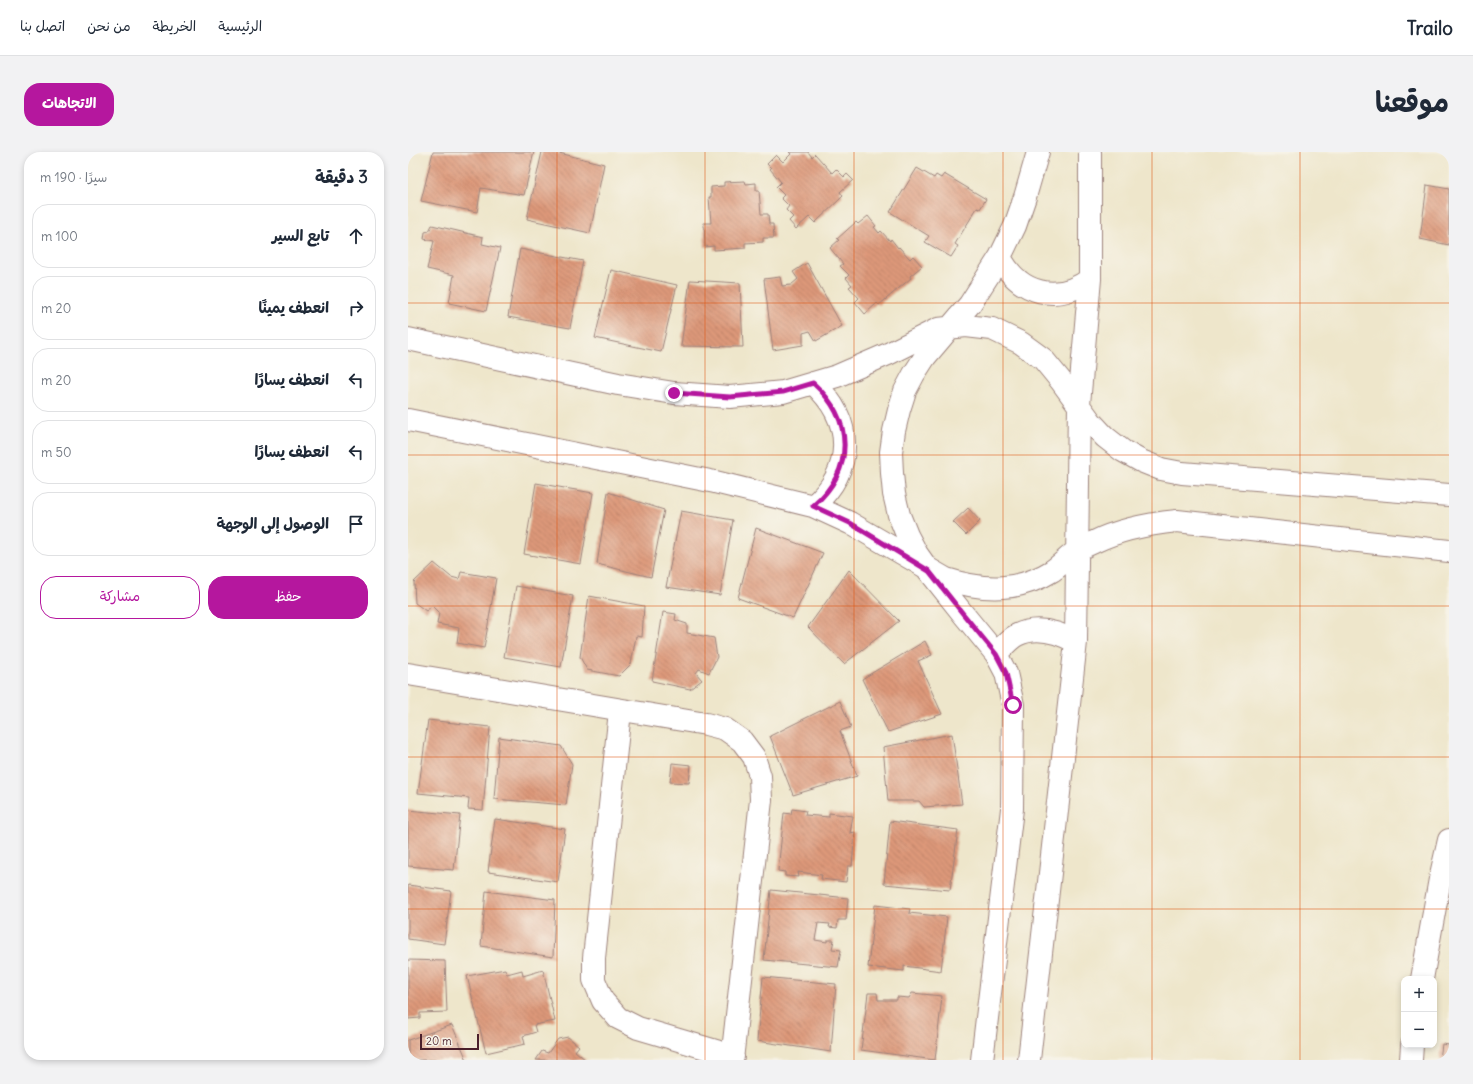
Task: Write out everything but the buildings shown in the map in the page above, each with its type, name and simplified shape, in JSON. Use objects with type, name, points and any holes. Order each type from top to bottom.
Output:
[{"type":"street","points":[[982,1060],[1012,810],[1013,705],[1006,673],[996,654],[929,571],[917,554],[907,535],[899,515],[894,494],[891,452],[899,410],[914,374],[937,341],[951,328],[970,304],[1000,257],[1015,226],[1038,152]]},
{"type":"street","points":[[1029,1060],[1076,642],[1079,404],[1090,279],[1090,152]]},
{"type":"street","points":[[1000,257],[1005,267],[1016,279],[1029,288],[1040,291],[1050,293],[1061,292],[1081,285],[1090,279]]},
{"type":"street","points":[[408,339],[618,384],[674,393],[730,397],[783,392],[837,376],[888,354],[938,329],[966,326],[992,329],[1021,343],[1043,359],[1079,404],[1091,422],[1106,437],[1117,446],[1141,461],[1161,469],[1182,473],[1449,495]]},
{"type":"street","points":[[813,383],[824,393],[832,404],[843,430],[844,444],[843,458],[839,472],[824,496],[813,506]]},
{"type":"street","points":[[408,420],[715,482],[813,506],[850,523],[929,571],[963,585],[981,588],[1000,588],[1018,585],[1036,579],[1052,571],[1078,550],[1096,541],[1122,531],[1156,523],[1177,521],[1449,551]]},
{"type":"street","points":[[996,654],[1016,636],[1040,630],[1053,632],[1076,642]]},
{"type":"street","points":[[408,674],[706,724],[726,729],[742,741],[754,757],[760,776],[761,800],[732,1058],[638,1028],[618,1018],[603,1001],[594,980],[594,958],[620,710]]},
{"type":"street","points":[[1423,976],[1440,879],[1449,840]]},
{"type":"street","points":[[1411,1060],[1412,1048]]},
{"type":"route","points":[[674,393],[730,397],[783,392],[813,383],[824,393],[832,404],[843,430],[843,458],[839,472],[832,485],[824,496],[813,506],[850,523],[929,571],[996,654],[1006,673],[1013,705]]}]
